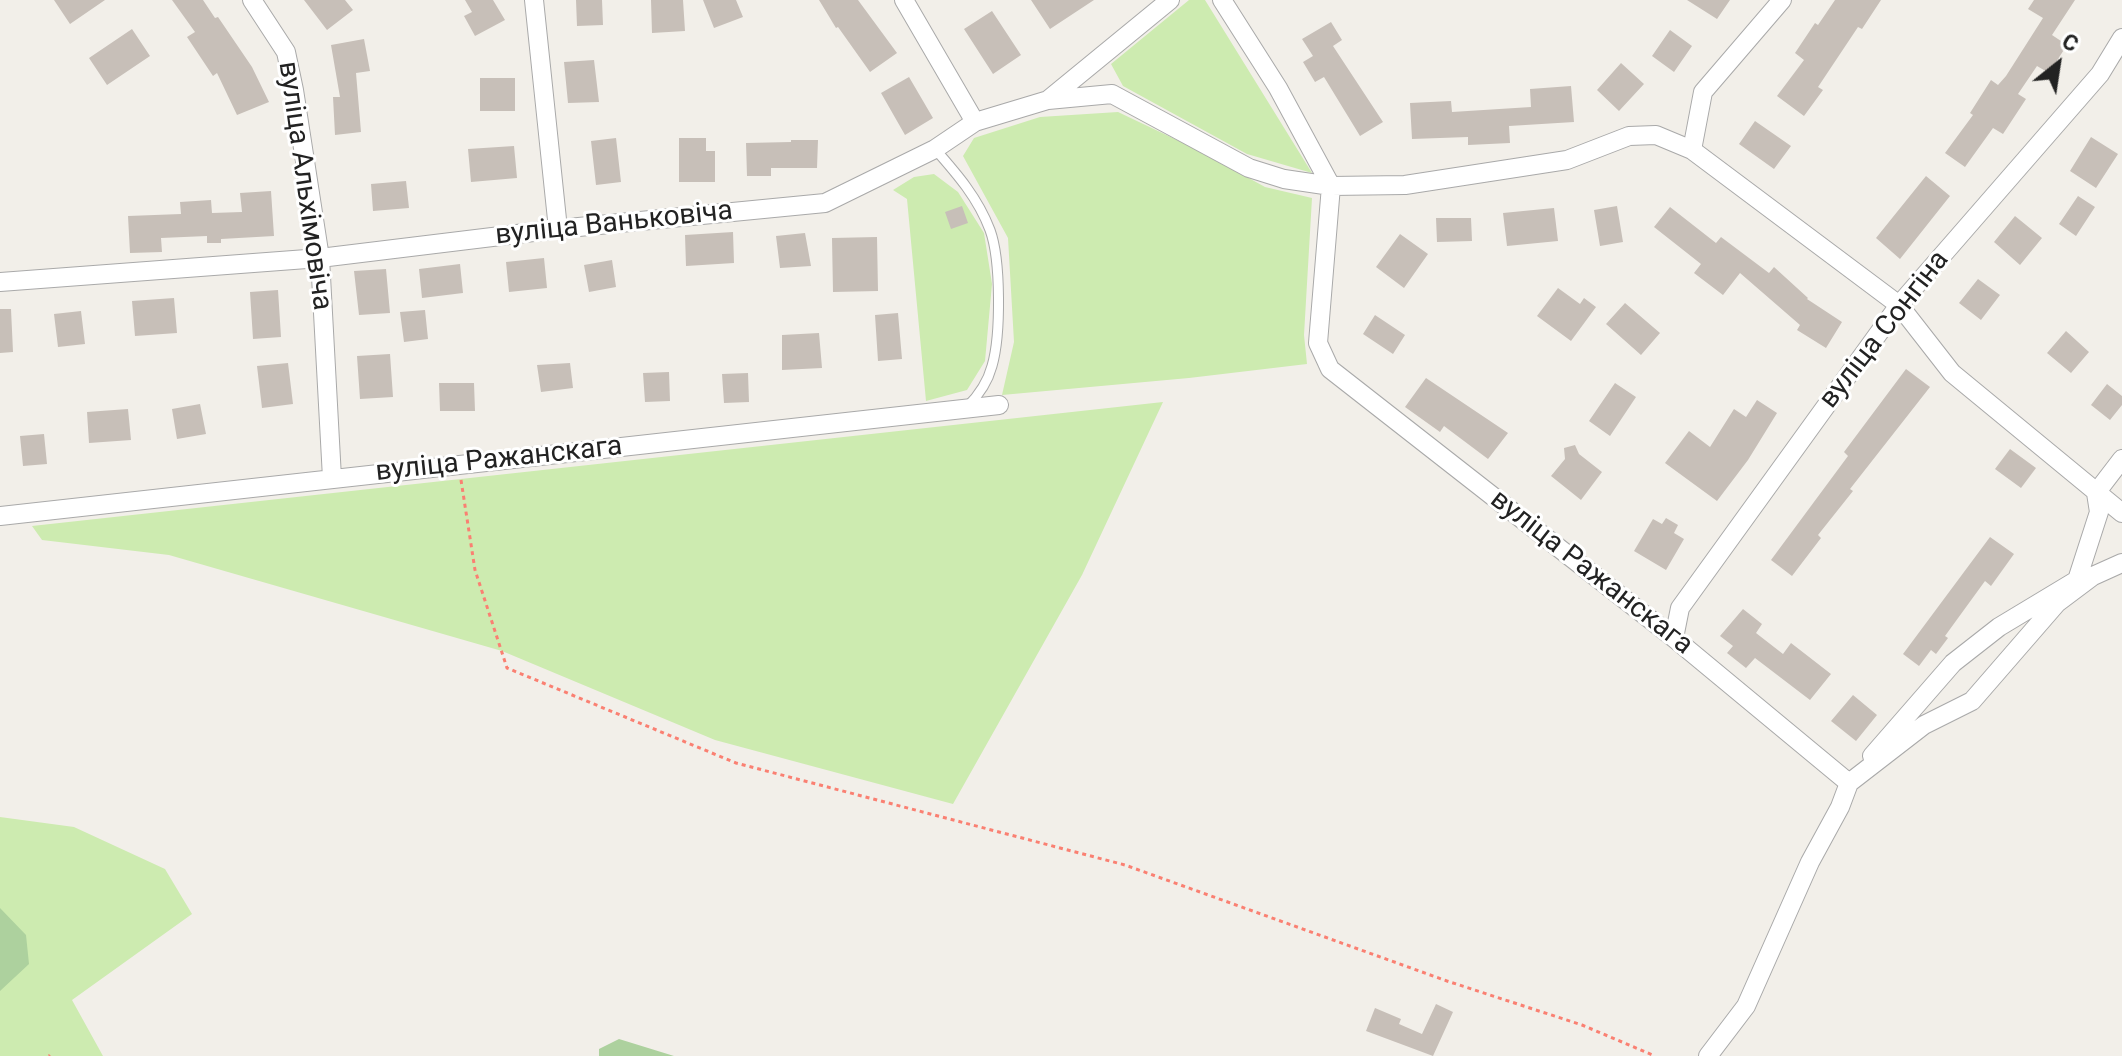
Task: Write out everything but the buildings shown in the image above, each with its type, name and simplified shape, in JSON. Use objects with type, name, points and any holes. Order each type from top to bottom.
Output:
[{"type":"street","name":"вуліца Альхімовіча","points":[[252,0],[286,52],[320,258],[332,478]]},
{"type":"street","points":[[534,0],[558,229]]},
{"type":"street","points":[[904,0],[975,122]]},
{"type":"street","name":"вуліца Ваньковіча","points":[[0,282],[320,258],[558,229],[825,203],[935,149],[975,122],[1048,100],[1170,0]]},
{"type":"street","points":[[1222,0],[1278,88],[1331,186]]},
{"type":"street","points":[[1692,150],[1703,92],[1782,0]]},
{"type":"street","name":"вуліца Сонгіна","points":[[1674,638],[1680,608],[1899,305],[2100,74],[2122,38]]},
{"type":"street","points":[[1048,100],[1112,94],[1249,168],[1284,179],[1331,186],[1405,185],[1567,160],[1629,136],[1656,135],[1692,150],[1899,305],[1952,373],[2122,513]]},
{"type":"street","name":"вуліца Ражанскага","points":[[1331,186],[1318,343],[1330,369],[1674,638],[1849,783]]},
{"type":"street","name":"вуліца Ражанскага","points":[[0,516],[999,405]]},
{"type":"street","points":[[1708,1056],[1746,1006],[1849,783],[1953,663],[1999,627],[2077,580],[2099,512],[2096,493],[2122,459]]},
{"type":"street","points":[[1849,783],[1924,725],[1972,701],[2057,603],[2093,576],[2122,563]]},
{"type":"lane","points":[[935,149],[965,183],[985,220],[991,233],[998,278],[997,333],[992,367],[977,396],[964,409]]},
{"type":"path","points":[[459,465],[475,570],[507,668],[736,763],[1125,865],[1447,981],[1582,1025],[1655,1056]]},
{"type":"green space","points":[[1189,0],[1205,0],[1312,173],[1247,154],[1123,86],[1111,64]]},
{"type":"green space","points":[[1118,112],[1198,150],[1265,187],[1312,198],[1304,335],[1307,364],[1002,395],[1014,342],[1008,238],[963,156],[974,138],[1040,117]]},
{"type":"green space","points":[[934,174],[958,192],[984,233],[992,284],[985,361],[967,390],[926,401],[907,199],[893,190],[914,177]]},
{"type":"green space","points":[[1163,402],[1082,575],[953,804],[715,740],[502,651],[169,555],[42,540],[32,526]]},
{"type":"green space","points":[[0,817],[74,827],[165,869],[192,914],[72,1000],[103,1056],[0,1056]]},
{"type":"green space","points":[[0,908],[26,935],[29,964],[0,991]]},
{"type":"green space","points":[[619,1039],[674,1056],[599,1056],[599,1049]]}]
